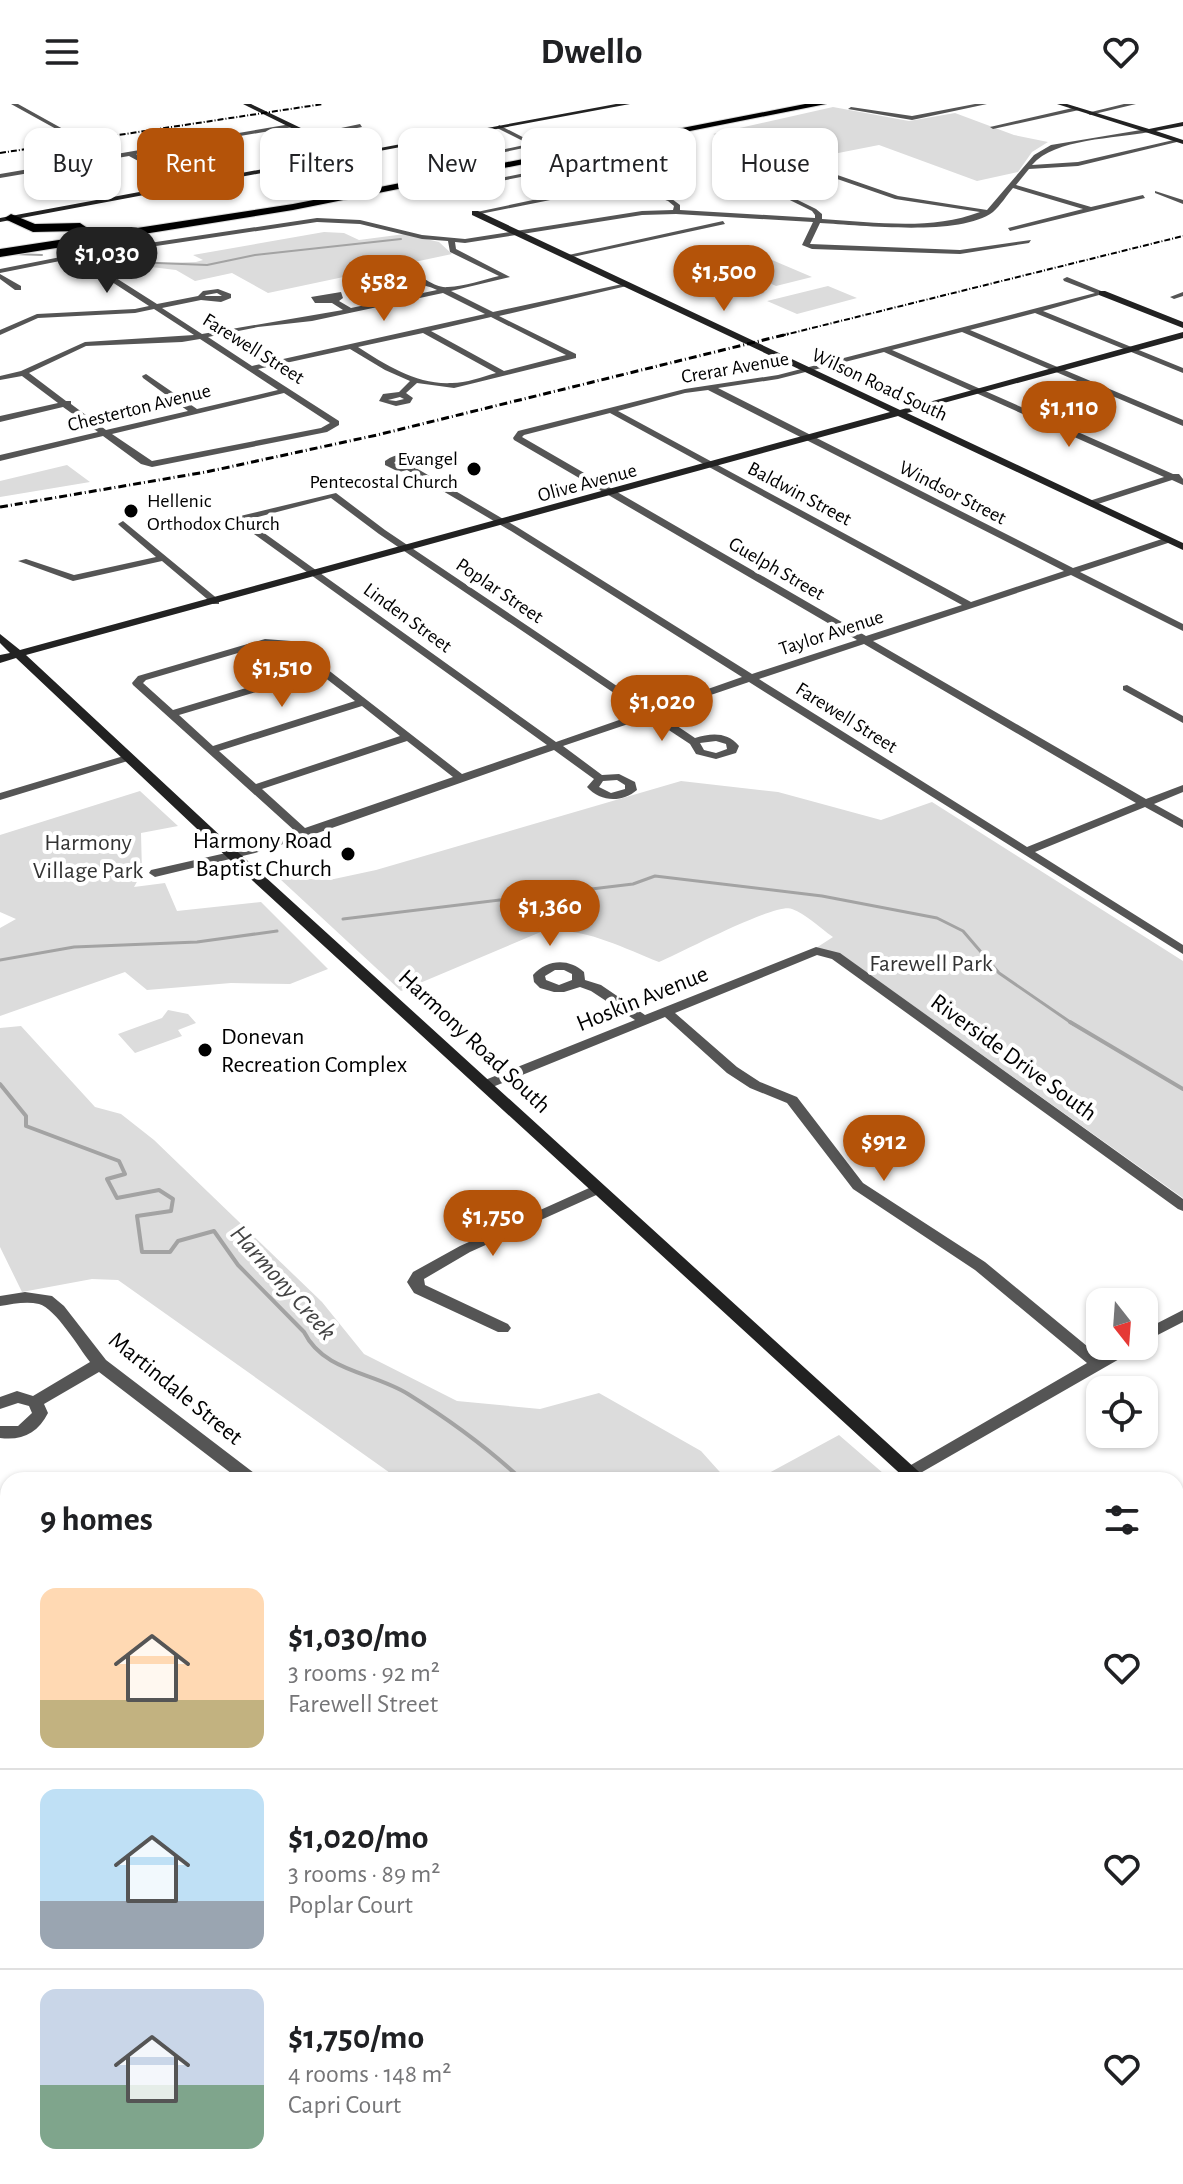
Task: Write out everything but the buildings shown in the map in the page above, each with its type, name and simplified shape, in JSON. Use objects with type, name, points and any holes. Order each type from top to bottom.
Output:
[{"type":"highway","points":[[505,164],[799,104]]},
{"type":"highway","points":[[505,164],[821,104]]},
{"type":"highway","points":[[382,187],[397,185]]},
{"type":"highway","points":[[0,248],[397,185]]},
{"type":"highway","points":[[9,220],[59,229],[291,200]]},
{"type":"highway","points":[[0,248],[299,200]]},
{"type":"highway","points":[[0,248],[17,235],[9,220]]},
{"type":"main road","points":[[246,104],[295,128]]},
{"type":"main road","points":[[382,149],[627,104]]},
{"type":"main road","points":[[1060,104],[1181,141]]},
{"type":"main road","points":[[1147,131],[1183,124]]},
{"type":"main road","points":[[9,220],[137,194]]},
{"type":"main road","points":[[9,220],[70,207]]},
{"type":"main road","name":"Wilson Road South","points":[[475,213],[1183,547]]},
{"type":"main road","points":[[1102,293],[1183,325]]},
{"type":"main road","name":"Olive Avenue","points":[[0,659],[1183,335]]},
{"type":"main road","name":"Harmony Road South","points":[[0,637],[127,758],[910,1472]]},
{"type":"street","points":[[14,104],[58,128]]},
{"type":"street","points":[[862,104],[851,109],[912,118],[984,104]]},
{"type":"street","points":[[1090,113],[1133,104]]},
{"type":"street","points":[[993,127],[1077,109]]},
{"type":"street","points":[[0,176],[291,126]]},
{"type":"street","points":[[349,128],[360,126]]},
{"type":"street","points":[[505,130],[535,145],[505,151]]},
{"type":"street","points":[[0,274],[76,256],[334,219],[451,241],[521,235],[617,217],[676,212],[939,225],[990,211],[1043,151],[1065,142],[1147,131]]},
{"type":"street","points":[[1030,167],[1078,164],[1181,141]]},
{"type":"street","points":[[129,153],[137,157]]},
{"type":"street","points":[[838,176],[897,198],[990,211]]},
{"type":"street","points":[[1013,186],[1090,209]]},
{"type":"street","points":[[1157,192],[1183,202]]},
{"type":"street","points":[[1010,229],[1143,197]]},
{"type":"street","points":[[475,213],[539,200]]},
{"type":"street","points":[[670,200],[677,205],[676,212]]},
{"type":"street","points":[[793,200],[819,214],[806,245],[868,252],[960,252],[1029,241]]},
{"type":"street","points":[[568,256],[723,223]]},
{"type":"street","points":[[0,378],[23,373],[85,344],[203,337],[350,311],[506,277],[453,250],[451,241]]},
{"type":"street","points":[[862,263],[868,252]]},
{"type":"street","name":"Farewell Street","points":[[76,256],[333,418],[336,423],[324,430],[152,464],[144,462],[107,433]]},
{"type":"street","points":[[0,274],[18,288]]},
{"type":"street","points":[[1067,279],[1102,293]]},
{"type":"street","points":[[351,346],[413,383],[454,386],[571,358],[572,354],[496,314],[421,281]]},
{"type":"street","points":[[253,368],[627,285]]},
{"type":"street","name":"Crerar Avenue","points":[[519,440],[521,433],[611,410],[708,387],[808,370],[1102,293]]},
{"type":"street","points":[[0,333],[37,316],[155,307],[201,298]]},
{"type":"street","points":[[334,301],[350,311]]},
{"type":"street","points":[[1037,311],[1183,371]]},
{"type":"street","points":[[424,330],[503,374]]},
{"type":"street","points":[[963,330],[1183,423]]},
{"type":"street","points":[[886,350],[1178,476],[1183,482]]},
{"type":"street","points":[[23,373],[107,433]]},
{"type":"street","points":[[146,376],[194,411]]},
{"type":"street","points":[[401,394],[413,383]]},
{"type":"street","name":"Windsor Street","points":[[708,387],[1183,628]]},
{"type":"street","name":"Chesterton Avenue","points":[[0,458],[287,390]]},
{"type":"street","points":[[0,419],[68,403]]},
{"type":"street","name":"Baldwin Street","points":[[611,410],[972,606]]},
{"type":"street","name":"Guelph Street","points":[[519,440],[867,639],[1183,825]]},
{"type":"street","name":"Farewell Street","points":[[410,468],[503,523],[1183,950]]},
{"type":"street","points":[[1092,503],[1178,476]]},
{"type":"street","name":"Poplar Street","points":[[239,519],[333,495],[694,742]]},
{"type":"street","name":"Linden Street","points":[[239,519],[600,778]]},
{"type":"street","points":[[123,524],[216,602]]},
{"type":"street","name":"Taylor Avenue","points":[[155,873],[235,857],[305,834],[750,678],[1168,540]]},
{"type":"street","points":[[23,561],[73,578],[164,558]]},
{"type":"street","points":[[305,834],[137,683],[142,678],[272,641],[287,643],[462,779]]},
{"type":"street","points":[[171,714],[322,669]]},
{"type":"street","points":[[1127,688],[1183,720]]},
{"type":"street","points":[[211,750],[364,702]]},
{"type":"street","points":[[254,788],[409,737]]},
{"type":"street","points":[[0,797],[127,758]]},
{"type":"street","points":[[1026,851],[1183,788]]},
{"type":"street","name":"Hoskin Avenue","points":[[485,1085],[816,951]]},
{"type":"street","name":"Riverside Drive South","points":[[816,951],[836,956],[1183,1206]]},
{"type":"street","points":[[579,982],[596,988],[645,1021]]},
{"type":"street","points":[[667,1012],[732,1070],[755,1085],[792,1100],[858,1186],[980,1266],[1098,1364]]},
{"type":"street","points":[[503,1328],[419,1289],[415,1282],[418,1276],[526,1220],[598,1189]]},
{"type":"street","name":"Martindale Street","points":[[0,1301],[39,1298],[59,1310],[100,1364],[236,1472]]},
{"type":"street","points":[[1158,1329],[1183,1315]]},
{"type":"street","points":[[921,1472],[1105,1360]]},
{"type":"street","points":[[0,1403],[17,1397],[35,1402],[100,1364]]},
{"type":"street","points":[[0,1432],[20,1432],[34,1424],[40,1413],[35,1402]]},
{"type":"green space","points":[[833,107],[909,121],[955,113],[1014,135],[1048,142],[1032,152],[1018,172],[977,181],[879,145],[838,153],[838,128],[740,128]]},
{"type":"green space","points":[[324,232],[344,233],[359,240],[405,234],[439,242],[452,254],[268,293],[232,273],[195,281],[176,270],[127,264],[196,262],[203,260],[193,255]]},
{"type":"green space","points":[[765,257],[812,277],[776,286],[729,265]]},
{"type":"green space","points":[[701,261],[733,271],[734,276],[765,289],[764,293],[748,297],[721,284],[728,281],[689,264]]},
{"type":"green space","points":[[828,286],[857,298],[797,314],[767,301]]},
{"type":"green space","points":[[67,465],[90,482],[0,497],[0,481]]},
{"type":"green space","name":"Farewell Park","points":[[681,781],[778,792],[881,820],[932,802],[1183,961],[1183,1198],[842,955],[816,948],[833,937],[792,909],[749,920],[659,962],[588,935],[543,931],[401,991],[280,879],[334,879],[376,870]]},
{"type":"green space","name":"Harmony Village Park","points":[[140,791],[178,826],[141,833],[142,873],[134,887],[165,883],[177,911],[261,902],[328,969],[290,984],[231,983],[147,990],[125,972],[0,1016],[0,928],[16,919],[0,912],[0,835]]},
{"type":"green space","points":[[168,1010],[188,1014],[196,1023],[178,1030],[182,1036],[135,1053],[118,1034],[162,1018]]},
{"type":"green space","points":[[21,1026],[95,1107],[121,1114],[154,1140],[322,1302],[364,1354],[457,1401],[540,1409],[599,1393],[701,1451],[720,1472],[389,1472],[118,1280],[92,1279],[22,1292],[0,1247],[0,1028]]},
{"type":"green space","points":[[839,1435],[882,1472],[771,1472]]},
{"type":"waterway","points":[[108,261],[207,265],[255,255],[401,239]]},
{"type":"waterway","points":[[13,254],[42,255]]},
{"type":"waterway","points":[[343,919],[633,884],[655,876],[822,896],[937,918],[963,931],[999,973],[1071,1022]]},
{"type":"waterway","points":[[0,960],[74,947],[197,942],[277,931]]},
{"type":"waterway","points":[[1071,1022],[1183,1089]]},
{"type":"waterway","name":"Harmony Creek","points":[[0,1084],[26,1116],[26,1126],[119,1161],[125,1174],[107,1179],[117,1198],[159,1190],[173,1199],[171,1211],[137,1216],[142,1252],[170,1252],[178,1241],[214,1231],[238,1265],[324,1355],[350,1370],[408,1394],[467,1434],[513,1472]]},
{"type":"railway","points":[[0,153],[323,104]]},
{"type":"railway","points":[[780,336],[1183,236]]},
{"type":"railway","points":[[0,507],[206,472],[377,435],[788,334]]},
{"type":"place","name":"Evangel Pentecostal Church","points":[[474,469]]},
{"type":"place","name":"Hellenic Orthodox Church","points":[[131,511]]},
{"type":"place","name":"Harmony Road Baptist Church","points":[[348,854]]},
{"type":"place","name":"Donevan Recreation Complex","points":[[205,1050]]}]
